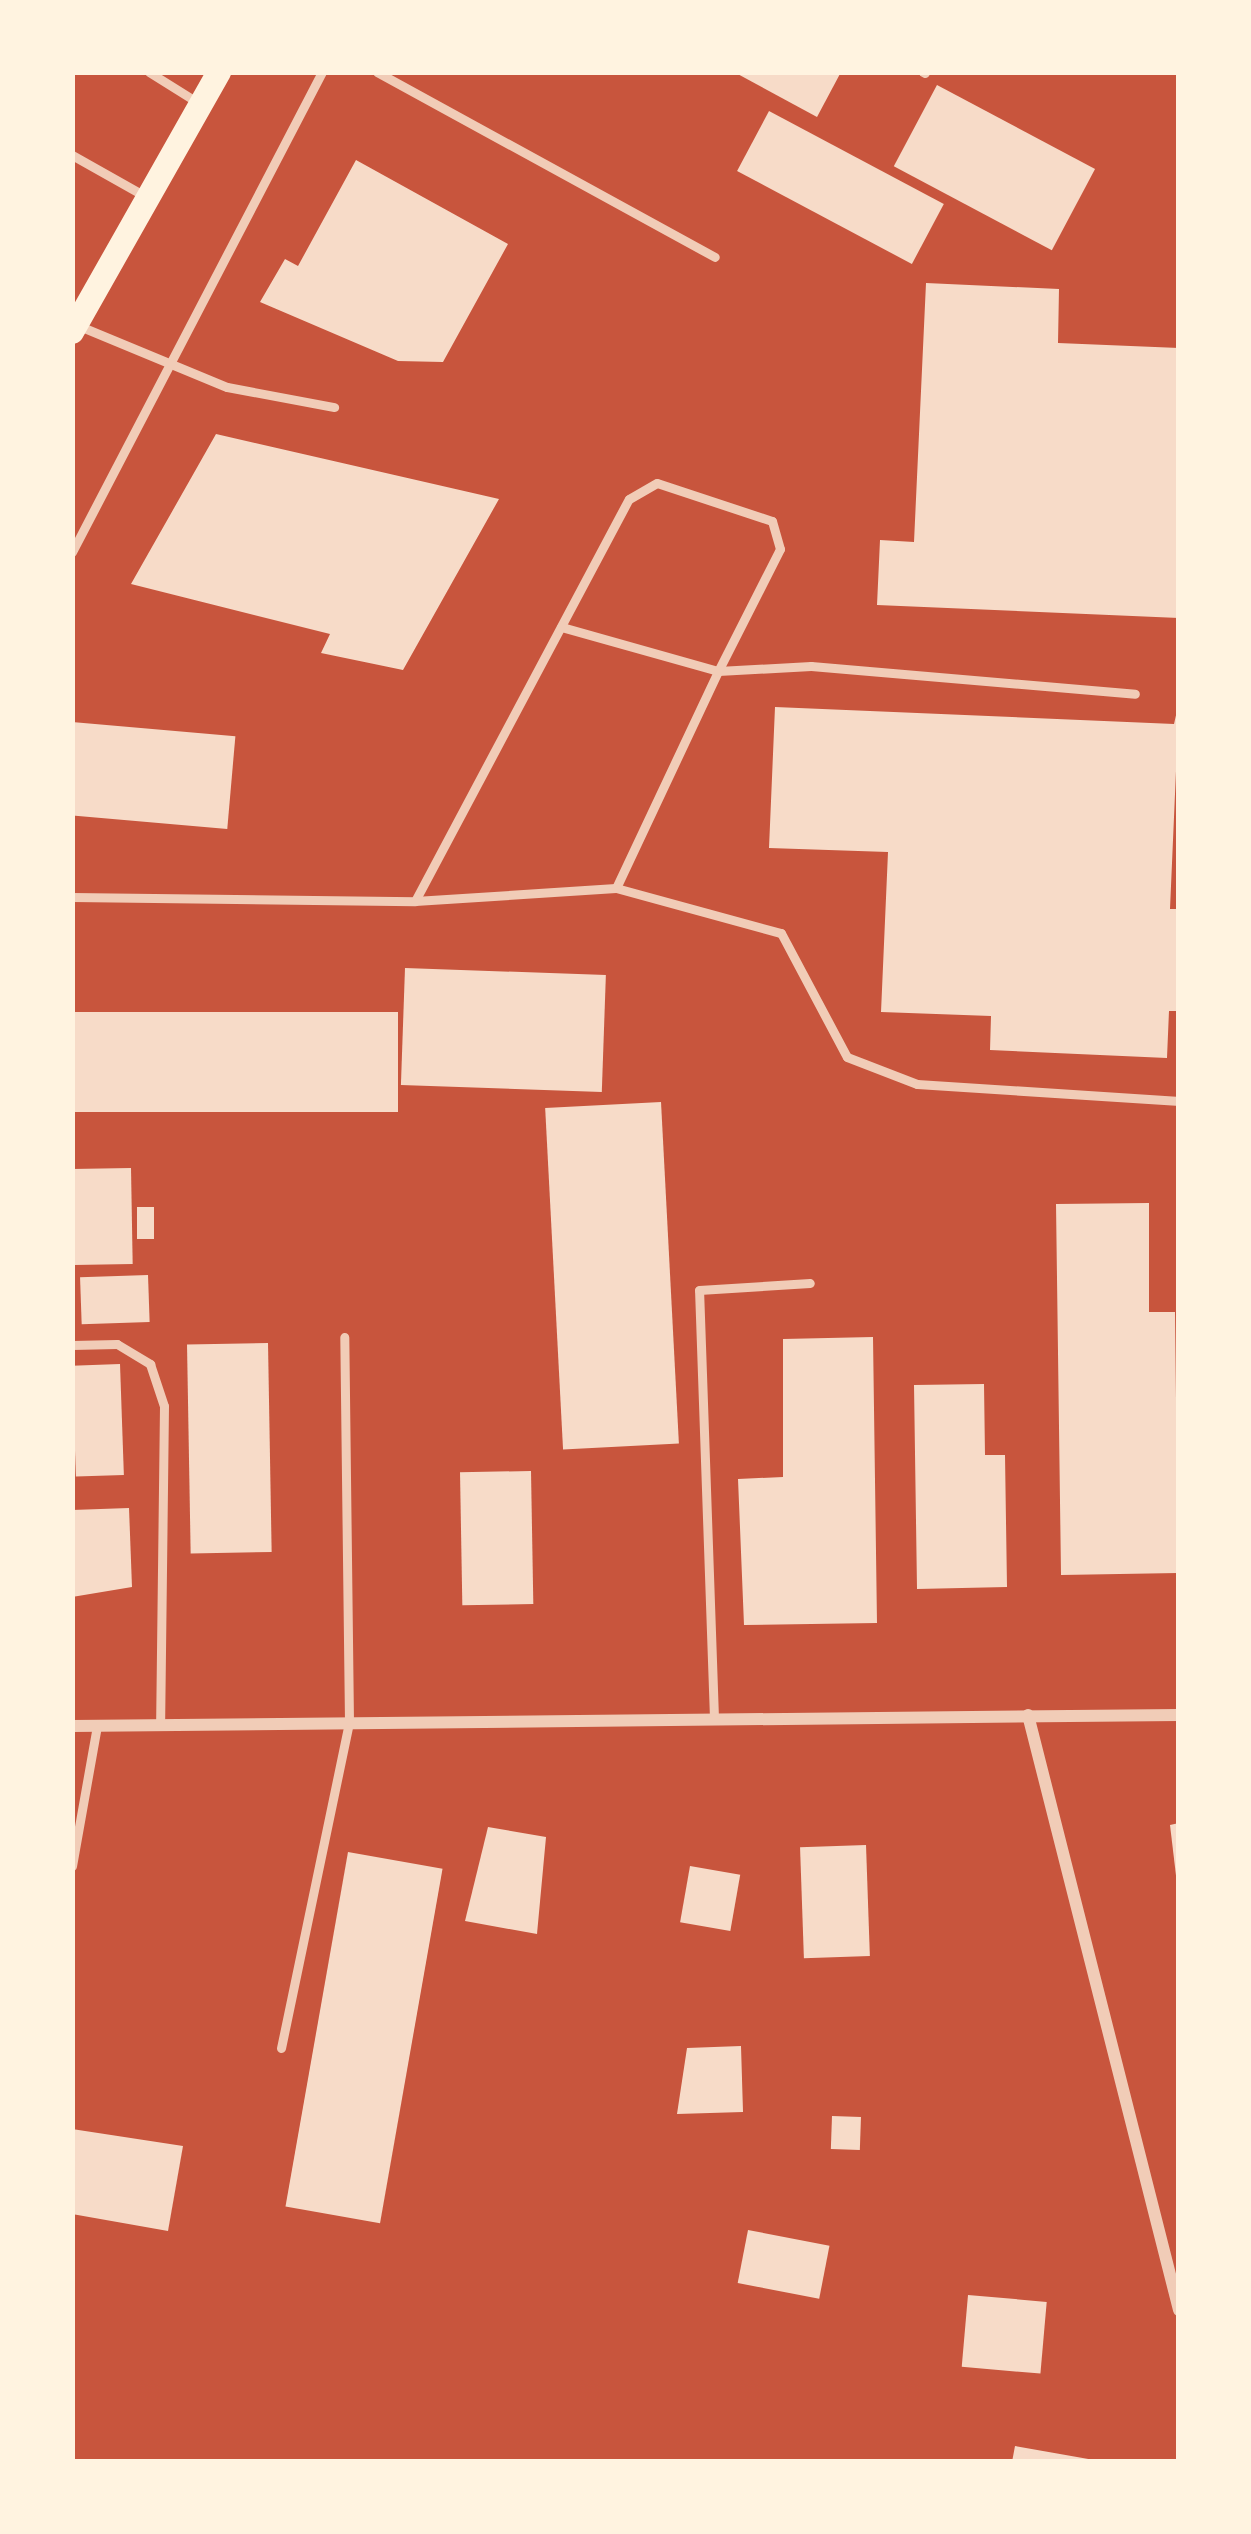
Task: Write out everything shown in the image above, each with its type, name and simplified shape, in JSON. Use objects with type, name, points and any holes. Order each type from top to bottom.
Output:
[{"type":"main road","points":[[73,326],[220,72]]},
{"type":"street","points":[[1028,1715],[1179,2310]]},
{"type":"street","points":[[72,1726],[1179,1715]]},
{"type":"lane","points":[[149,72],[201,104]]},
{"type":"lane","points":[[72,552],[322,72]]},
{"type":"lane","points":[[376,72],[715,256]]},
{"type":"lane","points":[[72,155],[148,198]]},
{"type":"lane","points":[[73,326],[170,364],[334,407]]},
{"type":"lane","points":[[415,901],[629,499],[657,484],[772,521],[780,549],[616,888]]},
{"type":"lane","points":[[562,627],[718,671],[812,667],[1136,694]]},
{"type":"lane","points":[[72,897],[415,901],[616,888],[782,934],[847,1057],[917,1084],[1179,1101]]},
{"type":"lane","points":[[714,1718],[699,1290],[810,1283]]},
{"type":"lane","points":[[281,2048],[350,1722],[344,1336]]},
{"type":"lane","points":[[72,1345],[117,1344],[150,1364],[164,1406],[160,1725]]},
{"type":"lane","points":[[72,1865],[97,1726]]},
{"type":"building","points":[[734,72],[841,72],[817,117]]},
{"type":"building","points":[[937,85],[1095,169],[1052,250],[894,166]]},
{"type":"building","points":[[769,111],[944,204],[912,264],[737,171]]},
{"type":"building","points":[[356,160],[508,244],[443,362],[398,361],[260,302],[285,259],[298,266]]},
{"type":"building","points":[[926,283],[1059,289],[1058,343],[1179,348],[1179,618],[877,605],[880,540],[914,542]]},
{"type":"building","points":[[216,434],[499,499],[403,670],[321,653],[330,634],[131,584]]},
{"type":"building","points":[[1179,702],[1170,909],[1179,909],[1179,1011],[1169,1011],[1167,1058],[990,1050],[991,1016],[881,1012],[888,852],[769,848],[775,707],[1174,724]]},
{"type":"building","points":[[72,722],[235,736],[227,829],[72,815]]},
{"type":"building","points":[[405,968],[606,975],[602,1092],[401,1085]]},
{"type":"building","points":[[72,1012],[398,1012],[398,1112],[72,1112]]},
{"type":"building","points":[[661,1102],[679,1444],[563,1450],[545,1108]]},
{"type":"building","points":[[131,1168],[133,1264],[74,1265],[72,1169]]},
{"type":"building","points":[[1149,1203],[1149,1312],[1175,1312],[1178,1573],[1061,1575],[1056,1204]]},
{"type":"building","points":[[137,1207],[154,1207],[154,1239],[137,1239]]},
{"type":"building","points":[[148,1275],[150,1322],[82,1324],[80,1277]]},
{"type":"building","points":[[873,1337],[877,1623],[744,1625],[738,1479],[783,1477],[783,1339]]},
{"type":"building","points":[[268,1343],[272,1552],[191,1553],[187,1344]]},
{"type":"building","points":[[120,1364],[124,1475],[76,1477],[72,1366]]},
{"type":"building","points":[[984,1384],[985,1455],[1005,1455],[1007,1587],[917,1589],[914,1385]]},
{"type":"building","points":[[531,1471],[533,1604],[462,1605],[460,1472]]},
{"type":"building","points":[[129,1508],[132,1587],[72,1597],[72,1510]]},
{"type":"building","points":[[1179,1823],[1179,1884],[1177,1884],[1170,1825]]},
{"type":"building","points":[[488,1827],[546,1837],[537,1934],[465,1921]]},
{"type":"building","points":[[866,1845],[870,1956],[804,1958],[800,1847]]},
{"type":"building","points":[[348,1852],[443,1869],[380,2223],[285,2207]]},
{"type":"building","points":[[690,1866],[740,1875],[730,1931],[680,1922]]},
{"type":"building","points":[[741,2046],[743,2112],[677,2114],[687,2048]]},
{"type":"building","points":[[832,2116],[861,2117],[860,2150],[831,2149]]},
{"type":"building","points":[[72,2129],[183,2146],[168,2231],[72,2214]]},
{"type":"building","points":[[748,2230],[829,2246],[819,2299],[738,2283]]},
{"type":"building","points":[[968,2295],[1047,2302],[1040,2374],[962,2367]]},
{"type":"building","points":[[1015,2446],[1094,2460],[1094,2462],[1012,2462]]}]
